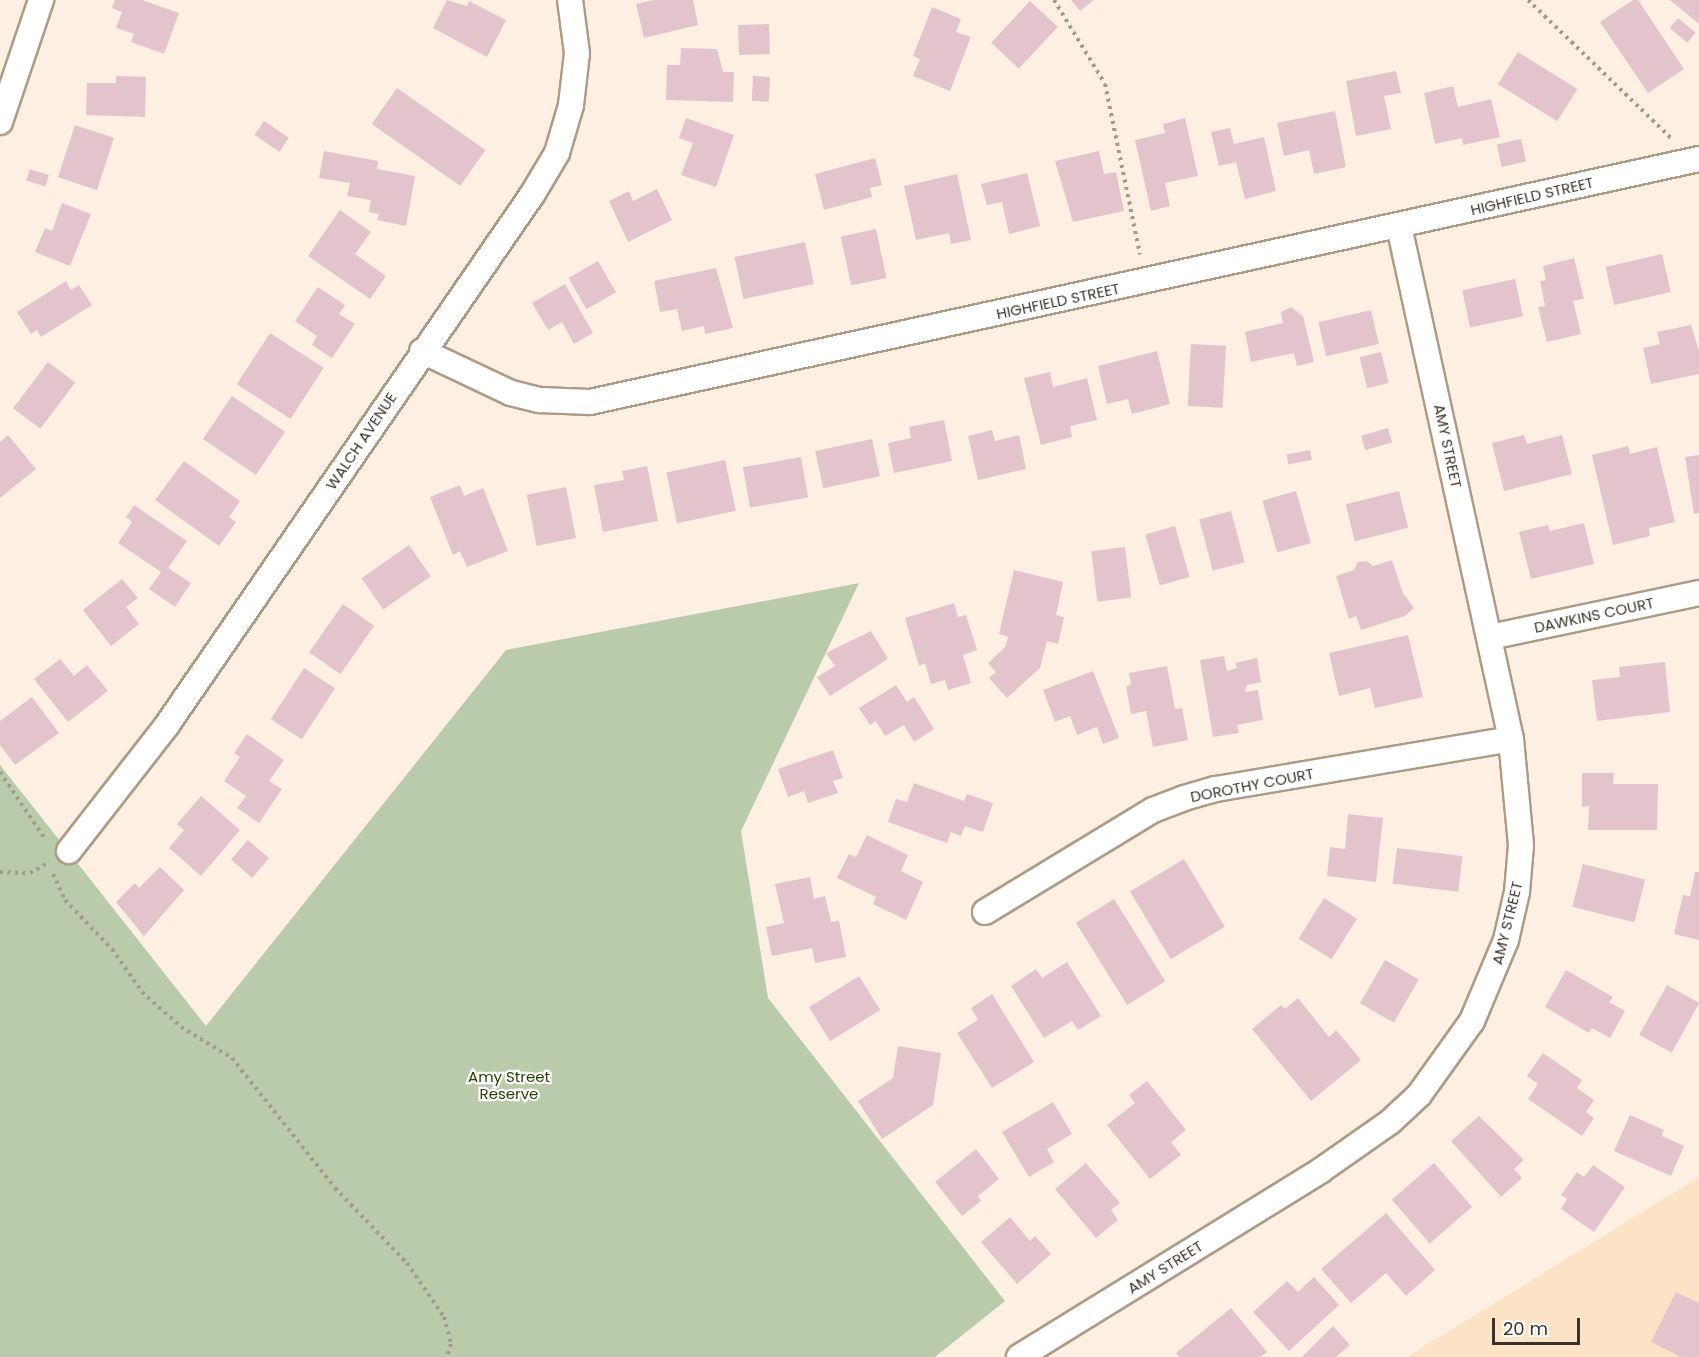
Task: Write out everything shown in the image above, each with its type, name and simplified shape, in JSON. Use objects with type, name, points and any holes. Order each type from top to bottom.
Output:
[{"type":"street","points":[[0,122],[41,0]]},
{"type":"street","name":"WALCH AVENUE","points":[[58,857],[167,725],[422,351],[532,195],[556,153],[576,79],[576,33],[570,0]]},
{"type":"street","name":"HIGHFIELD STREET","points":[[422,351],[511,393],[549,401],[590,402],[1146,282],[1695,159]]},
{"type":"street","name":"AMY STREET","points":[[1019,1357],[1354,1149],[1419,1095],[1448,1059],[1491,984],[1517,892],[1520,798],[1511,739],[1490,637],[1399,226]]},
{"type":"street","name":"DAWKINS COURT","points":[[1490,637],[1699,593]]},
{"type":"street","name":"DOROTHY COURT","points":[[985,912],[1153,810],[1184,798],[1216,789],[1511,739]]},
{"type":"path","points":[[1054,0],[1105,84],[1146,282]]},
{"type":"path","points":[[1528,0],[1695,159]]},
{"type":"path","points":[[0,772],[58,857],[64,900],[112,949],[142,992],[181,1027],[232,1058],[336,1188],[407,1263],[444,1317],[451,1344],[447,1357]]},
{"type":"path","points":[[0,872],[30,873],[58,857]]},
{"type":"shaded area","points":[[1699,1177],[1699,1357],[1407,1357]]},
{"type":"green space","name":"Amy Street Reserve","points":[[859,583],[741,831],[768,998],[1005,1301],[935,1357],[0,1357],[0,765],[206,1026],[506,650]]},
{"type":"building","points":[[115,0],[142,0],[179,13],[164,54],[131,42],[134,34],[116,28],[122,12],[112,8]]},
{"type":"building","points":[[447,0],[467,6],[469,1],[506,20],[487,57],[433,28]]},
{"type":"building","points":[[654,0],[693,0],[698,25],[644,38],[636,4]]},
{"type":"building","points":[[1071,0],[1094,0],[1080,11]]},
{"type":"building","points":[[1633,0],[1638,0],[1684,69],[1648,93],[1600,22]]},
{"type":"building","points":[[1670,0],[1699,0],[1699,24]]},
{"type":"building","points":[[1030,1],[1058,27],[1019,69],[991,43]]},
{"type":"building","points":[[932,7],[961,19],[956,32],[971,37],[950,91],[913,76],[920,59],[913,56]]},
{"type":"building","points":[[1678,18],[1696,33],[1687,43],[1670,28]]},
{"type":"building","points":[[769,24],[770,54],[739,55],[738,25]]},
{"type":"building","points":[[681,48],[717,49],[723,72],[734,72],[733,102],[666,100],[667,65],[680,65]]},
{"type":"building","points":[[1518,52],[1577,89],[1557,121],[1498,84]]},
{"type":"building","points":[[1396,71],[1401,93],[1384,96],[1391,129],[1356,136],[1346,81]]},
{"type":"building","points":[[116,76],[146,77],[145,117],[86,115],[87,83],[116,83]]},
{"type":"building","points":[[753,76],[770,77],[769,102],[752,101]]},
{"type":"building","points":[[1453,86],[1458,107],[1491,99],[1500,137],[1463,145],[1462,138],[1435,144],[1424,93]]},
{"type":"building","points":[[397,88],[485,150],[460,186],[372,124]]},
{"type":"building","points":[[1335,111],[1346,167],[1314,174],[1309,150],[1284,156],[1277,123]]},
{"type":"building","points":[[686,118],[734,135],[716,187],[681,175],[693,143],[679,138]]},
{"type":"building","points":[[1185,118],[1198,176],[1165,183],[1170,206],[1151,211],[1135,140],[1165,133],[1163,124]]},
{"type":"building","points":[[264,121],[289,138],[279,152],[254,135]]},
{"type":"building","points":[[75,125],[114,138],[97,190],[58,177]]},
{"type":"building","points":[[1230,128],[1234,144],[1264,137],[1276,191],[1245,199],[1236,162],[1219,166],[1211,132]]},
{"type":"building","points":[[1521,139],[1526,161],[1502,167],[1497,145]]},
{"type":"building","points":[[324,151],[378,161],[377,169],[415,176],[406,226],[377,220],[379,214],[369,212],[371,200],[347,196],[350,183],[319,178]]},
{"type":"building","points":[[1099,151],[1104,174],[1116,172],[1124,211],[1073,222],[1055,161]]},
{"type":"building","points":[[875,158],[882,185],[870,188],[872,197],[824,210],[815,174]]},
{"type":"building","points":[[30,169],[49,175],[45,187],[26,180]]},
{"type":"building","points":[[1027,173],[1040,226],[1009,234],[1002,202],[987,205],[981,184]]},
{"type":"building","points":[[957,174],[971,240],[951,244],[949,233],[916,240],[904,186]]},
{"type":"building","points":[[657,189],[672,220],[628,242],[609,201],[629,191],[633,201]]},
{"type":"building","points":[[62,203],[91,214],[70,266],[35,252],[45,228],[52,231]]},
{"type":"building","points":[[340,210],[371,232],[355,254],[386,276],[370,299],[308,256]]},
{"type":"building","points":[[876,229],[886,278],[851,285],[841,236]]},
{"type":"building","points":[[805,242],[814,284],[744,299],[735,257]]},
{"type":"building","points":[[1662,254],[1671,292],[1614,305],[1605,267]]},
{"type":"building","points":[[1574,258],[1584,299],[1573,301],[1581,334],[1547,342],[1538,307],[1545,306],[1540,281],[1546,280],[1543,266]]},
{"type":"building","points":[[598,261],[616,292],[587,309],[569,278]]},
{"type":"building","points":[[716,268],[733,328],[705,334],[704,326],[682,331],[677,309],[660,312],[654,281]]},
{"type":"building","points":[[1515,279],[1523,316],[1470,327],[1462,290]]},
{"type":"building","points":[[66,281],[71,290],[79,285],[92,305],[41,337],[37,330],[31,334],[17,312]]},
{"type":"building","points":[[565,284],[593,333],[574,344],[562,322],[548,330],[532,303]]},
{"type":"building","points":[[318,287],[345,305],[339,314],[355,324],[332,358],[312,345],[317,336],[295,321]]},
{"type":"building","points":[[1291,307],[1303,316],[1314,362],[1297,366],[1294,353],[1251,362],[1245,332],[1283,323],[1281,312]]},
{"type":"building","points":[[1371,310],[1379,344],[1326,356],[1318,322]]},
{"type":"building","points":[[1691,325],[1699,351],[1699,374],[1651,384],[1643,348],[1660,344],[1657,332]]},
{"type":"building","points":[[270,333],[324,368],[290,419],[237,384]]},
{"type":"building","points":[[1191,344],[1226,346],[1223,408],[1188,406]]},
{"type":"building","points":[[1157,351],[1170,404],[1132,414],[1128,399],[1107,404],[1098,366]]},
{"type":"building","points":[[1381,352],[1389,383],[1367,388],[1360,357]]},
{"type":"building","points":[[48,362],[75,382],[40,429],[13,408]]},
{"type":"building","points":[[1050,372],[1053,387],[1087,378],[1097,420],[1070,426],[1072,437],[1041,445],[1024,378]]},
{"type":"building","points":[[232,396],[285,432],[256,475],[203,439]]},
{"type":"building","points":[[944,420],[952,461],[894,473],[888,443],[911,438],[909,427]]},
{"type":"building","points":[[1388,428],[1392,442],[1365,450],[1361,436]]},
{"type":"building","points":[[992,430],[995,441],[1019,435],[1026,469],[978,480],[968,436]]},
{"type":"building","points":[[8,435],[36,469],[0,498],[0,442]]},
{"type":"building","points":[[1524,435],[1527,444],[1562,435],[1572,474],[1504,491],[1492,443]]},
{"type":"building","points":[[872,439],[880,476],[823,488],[815,451]]},
{"type":"building","points":[[1628,446],[1630,454],[1657,447],[1675,522],[1649,528],[1650,536],[1613,545],[1592,455]]},
{"type":"building","points":[[1310,450],[1312,460],[1288,464],[1286,455]]},
{"type":"building","points":[[1699,455],[1699,513],[1694,514],[1685,457]]},
{"type":"building","points":[[801,457],[808,497],[750,508],[743,467]]},
{"type":"building","points":[[725,460],[736,511],[677,523],[666,472]]},
{"type":"building","points":[[184,461],[240,501],[229,517],[236,522],[219,546],[155,500]]},
{"type":"building","points":[[647,466],[658,521],[603,532],[594,485],[624,480],[622,471]]},
{"type":"building","points":[[460,485],[464,496],[483,488],[508,551],[467,567],[460,551],[453,555],[430,497]]},
{"type":"building","points":[[566,487],[576,538],[537,546],[527,495]]},
{"type":"building","points":[[1296,491],[1311,543],[1277,553],[1262,501]]},
{"type":"building","points":[[1399,491],[1408,528],[1355,541],[1346,504]]},
{"type":"building","points":[[134,505],[187,541],[168,568],[191,583],[175,607],[149,589],[161,572],[118,543],[132,522],[126,517]]},
{"type":"building","points":[[1231,511],[1245,562],[1213,571],[1199,520]]},
{"type":"building","points":[[1584,523],[1594,564],[1531,579],[1519,532],[1548,525],[1550,531]]},
{"type":"building","points":[[1175,526],[1190,577],[1160,585],[1145,535]]},
{"type":"building","points":[[409,545],[431,576],[383,609],[361,578]]},
{"type":"building","points":[[1125,547],[1131,598],[1097,602],[1091,551]]},
{"type":"building","points":[[1392,560],[1403,593],[1414,608],[1405,616],[1361,630],[1356,616],[1349,619],[1336,576],[1354,570],[1358,562],[1367,561],[1373,566]]},
{"type":"building","points":[[1014,570],[1063,582],[1056,615],[1064,617],[1058,644],[1047,641],[1040,668],[1007,698],[989,678],[996,672],[988,663],[1005,647],[1008,637],[999,634]]},
{"type":"building","points":[[122,579],[138,598],[126,607],[139,624],[111,646],[83,610]]},
{"type":"building","points":[[954,603],[958,617],[966,615],[977,650],[963,655],[971,683],[948,690],[945,680],[931,684],[925,663],[919,666],[905,618]]},
{"type":"building","points":[[343,604],[374,626],[340,674],[309,652]]},
{"type":"building","points":[[871,631],[888,659],[830,696],[817,677],[835,666],[826,653]]},
{"type":"building","points":[[1408,635],[1423,697],[1375,708],[1370,688],[1339,696],[1329,653]]},
{"type":"building","points":[[1224,656],[1227,671],[1237,668],[1235,663],[1257,658],[1261,682],[1247,685],[1245,692],[1258,690],[1263,720],[1237,725],[1239,733],[1213,737],[1200,660]]},
{"type":"building","points":[[60,659],[74,676],[87,665],[108,691],[68,722],[34,679]]},
{"type":"building","points":[[1665,662],[1670,712],[1597,721],[1592,680],[1620,677],[1619,667]]},
{"type":"building","points":[[1167,666],[1175,709],[1182,708],[1188,740],[1153,747],[1146,711],[1131,714],[1126,686],[1131,685],[1129,673]]},
{"type":"building","points":[[304,668],[335,688],[302,739],[271,719]]},
{"type":"building","points":[[1093,671],[1119,738],[1103,744],[1097,727],[1077,735],[1070,716],[1055,722],[1043,690]]},
{"type":"building","points":[[896,685],[907,702],[914,697],[934,729],[914,742],[904,725],[885,736],[876,721],[870,725],[859,708]]},
{"type":"building","points":[[32,697],[59,733],[15,765],[0,745],[0,721]]},
{"type":"building","points":[[247,734],[284,760],[269,781],[282,789],[259,823],[237,808],[246,796],[224,781],[240,757],[234,753]]},
{"type":"building","points":[[833,750],[843,778],[833,781],[838,793],[808,803],[804,791],[788,797],[778,769]]},
{"type":"building","points":[[1582,773],[1614,773],[1613,784],[1658,784],[1657,830],[1588,830],[1589,806],[1582,807]]},
{"type":"building","points":[[914,783],[964,801],[967,794],[993,803],[983,832],[965,826],[961,836],[951,832],[947,843],[888,822],[896,799],[907,802]]},
{"type":"building","points":[[201,796],[240,830],[201,876],[169,848],[184,830],[177,824]]},
{"type":"building","points":[[1348,814],[1383,818],[1376,882],[1327,876],[1330,847],[1345,849]]},
{"type":"building","points":[[867,835],[908,855],[901,871],[923,882],[906,920],[873,904],[876,897],[837,878],[849,854],[856,857]]},
{"type":"building","points":[[248,840],[269,858],[252,878],[231,860]]},
{"type":"building","points":[[1397,848],[1463,856],[1458,892],[1393,884]]},
{"type":"building","points":[[1184,859],[1225,927],[1171,959],[1130,891]]},
{"type":"building","points":[[1583,864],[1645,879],[1634,922],[1572,907]]},
{"type":"building","points":[[160,867],[184,890],[144,936],[116,902],[135,883],[139,888]]},
{"type":"building","points":[[1695,872],[1699,872],[1699,940],[1674,934],[1683,895],[1690,896]]},
{"type":"building","points":[[810,877],[814,899],[825,896],[831,922],[839,921],[846,957],[815,963],[812,948],[772,956],[766,927],[784,923],[775,884]]},
{"type":"building","points":[[1324,898],[1357,919],[1332,959],[1299,939]]},
{"type":"building","points":[[1114,899],[1165,981],[1127,1005],[1076,923]]},
{"type":"building","points":[[1385,960],[1419,980],[1394,1023],[1360,1003]]},
{"type":"building","points":[[1067,962],[1101,1016],[1078,1030],[1072,1021],[1044,1038],[1011,986],[1036,969],[1042,978]]},
{"type":"building","points":[[1566,970],[1613,997],[1609,1002],[1625,1011],[1610,1038],[1592,1028],[1589,1033],[1545,1007]]},
{"type":"building","points":[[859,976],[880,1010],[830,1041],[809,1007]]},
{"type":"building","points":[[1667,985],[1699,1003],[1672,1053],[1639,1035]]},
{"type":"building","points":[[992,994],[1034,1062],[992,1088],[957,1033],[978,1020],[971,1008]]},
{"type":"building","points":[[1298,998],[1329,1037],[1336,1030],[1361,1060],[1311,1101],[1252,1029],[1281,1005],[1285,1009]]},
{"type":"building","points":[[898,1046],[941,1053],[933,1105],[882,1139],[858,1101],[893,1078]]},
{"type":"building","points":[[1543,1053],[1582,1080],[1577,1088],[1594,1100],[1586,1112],[1594,1118],[1582,1136],[1528,1099],[1538,1084],[1527,1076]]},
{"type":"building","points":[[1147,1081],[1186,1130],[1171,1142],[1181,1155],[1150,1179],[1107,1125],[1135,1103],[1129,1095]]},
{"type":"building","points":[[1053,1102],[1072,1134],[1047,1149],[1054,1162],[1029,1177],[1002,1132]]},
{"type":"building","points":[[1630,1115],[1664,1130],[1662,1136],[1684,1146],[1671,1176],[1614,1151]]},
{"type":"building","points":[[1479,1116],[1524,1160],[1514,1169],[1522,1178],[1501,1197],[1451,1141]]},
{"type":"building","points":[[976,1149],[999,1179],[978,1196],[981,1201],[962,1216],[935,1182]]},
{"type":"building","points":[[1086,1163],[1120,1203],[1111,1210],[1118,1220],[1096,1238],[1055,1189]]},
{"type":"building","points":[[1434,1163],[1472,1207],[1430,1244],[1392,1200]]},
{"type":"building","points":[[1593,1165],[1625,1187],[1594,1232],[1561,1209],[1567,1199],[1561,1195],[1577,1172],[1584,1177]]},
{"type":"building","points":[[1386,1213],[1435,1270],[1406,1296],[1386,1273],[1351,1303],[1321,1269]]},
{"type":"building","points":[[1010,1217],[1030,1241],[1035,1236],[1051,1254],[1017,1284],[981,1242]]},
{"type":"building","points":[[1314,1277],[1339,1305],[1289,1351],[1253,1312],[1287,1281],[1298,1292]]},
{"type":"building","points":[[1676,1292],[1699,1303],[1699,1357],[1681,1357],[1651,1342]]},
{"type":"building","points":[[1231,1308],[1267,1352],[1260,1357],[1179,1357],[1176,1353]]},
{"type":"building","points":[[1333,1326],[1350,1345],[1336,1357],[1302,1357]]}]
